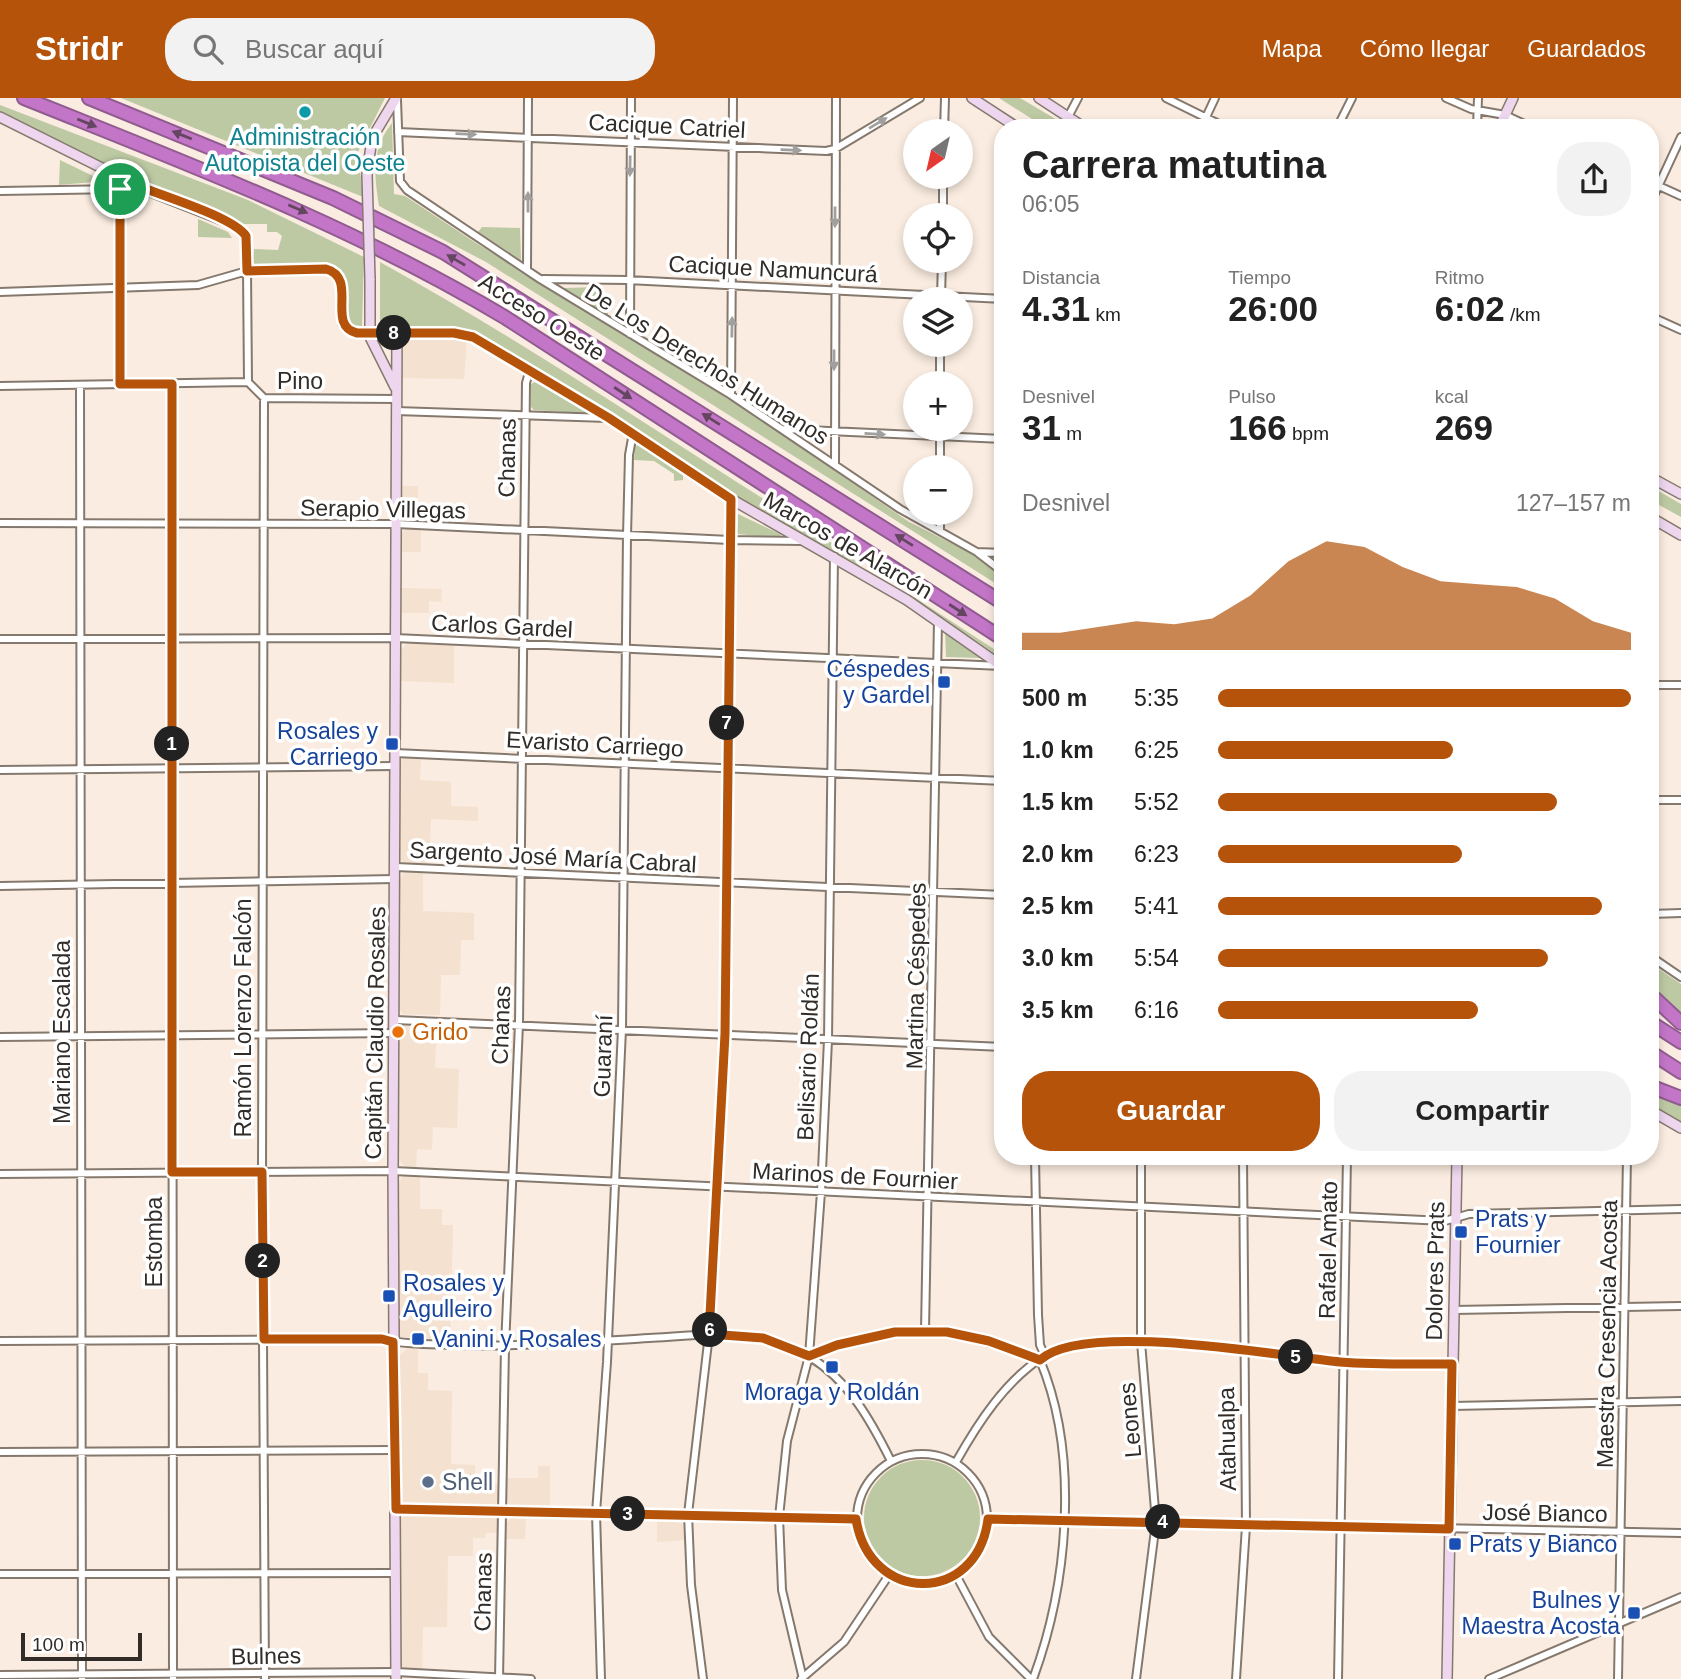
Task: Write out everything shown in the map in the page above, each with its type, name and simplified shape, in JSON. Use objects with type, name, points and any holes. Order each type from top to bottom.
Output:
[{"type":"highway","name":"Acceso Oeste","points":[[24,98],[304,212],[429,272],[517,325],[994,633]]},
{"type":"highway","name":"Acceso Oeste","points":[[89,98],[333,198],[443,252],[994,597]]},
{"type":"highway","points":[[1659,1002],[1681,1023]]},
{"type":"highway","points":[[1659,1028],[1681,1042]]},
{"type":"highway","points":[[1659,1058],[1681,1072]]},
{"type":"highway","points":[[1659,1089],[1681,1098]]},
{"type":"street","name":"Capitán Claudio Rosales","points":[[396,98],[400,178]]},
{"type":"street","name":"Capitán Claudio Rosales","points":[[396,98],[372,138],[367,175],[370,333],[374,348],[396,393]]},
{"type":"street","points":[[527,270],[528,98]]},
{"type":"street","points":[[629,334],[631,98]]},
{"type":"street","points":[[731,395],[733,98]]},
{"type":"street","points":[[835,465],[836,98]]},
{"type":"street","name":"Cacique Catriel","points":[[398,132],[826,151],[835,149],[920,98]]},
{"type":"street","points":[[944,119],[945,98]]},
{"type":"street","points":[[972,98],[1004,119]]},
{"type":"street","points":[[1039,98],[1071,119]]},
{"type":"street","points":[[1068,117],[1078,98]]},
{"type":"street","points":[[1166,98],[1210,119]]},
{"type":"street","points":[[1206,117],[1215,98]]},
{"type":"street","points":[[1342,119],[1352,98]]},
{"type":"street","points":[[1446,98],[1477,110],[1514,119]]},
{"type":"street","points":[[1476,119],[1478,98]]},
{"type":"street","points":[[1503,119],[1513,98]]},
{"type":"street","points":[[0,117],[122,184],[223,219],[243,231],[246,236],[248,383]]},
{"type":"street","points":[[1659,184],[1681,137]]},
{"type":"street","name":"De Los Derechos Humanos","points":[[400,178],[407,190],[540,279],[731,395],[900,509],[977,552],[994,565]]},
{"type":"street","points":[[0,191],[122,184]]},
{"type":"street","points":[[120,384],[122,184]]},
{"type":"street","points":[[1659,186],[1681,196]]},
{"type":"street","name":"Marcos de Alarcón","points":[[247,271],[326,269],[336,272],[342,282],[345,327],[353,332],[468,335],[609,418],[731,499],[834,556],[938,621],[994,660]]},
{"type":"street","points":[[0,292],[120,290],[198,285],[247,271]]},
{"type":"street","name":"Cacique Namuncurá","points":[[540,279],[903,296]]},
{"type":"street","name":"Cacique Namuncurá","points":[[973,299],[994,299]]},
{"type":"street","points":[[1659,320],[1681,330]]},
{"type":"street","name":"Capitán Claudio Rosales","points":[[396,1676],[393,1171],[397,333]]},
{"type":"street","name":"Chanas","points":[[499,1677],[505,1346],[519,1024],[524,531],[529,372]]},
{"type":"street","name":"Pino","points":[[0,386],[248,383],[264,398],[396,393]]},
{"type":"street","name":"Estomba","points":[[172,384],[173,1677]]},
{"type":"street","name":"Mariano Escalada","points":[[80,385],[79,1174],[83,1340],[82,1677]]},
{"type":"street","name":"Ramón Lorenzo Falcón","points":[[264,398],[262,1172],[265,1676]]},
{"type":"street","points":[[396,411],[609,418]]},
{"type":"street","points":[[783,429],[903,433]]},
{"type":"street","name":"Guaraní","points":[[601,1679],[596,1513],[616,1181],[622,1030],[627,536],[629,455],[633,433]]},
{"type":"street","points":[[973,436],[994,438]]},
{"type":"street","points":[[1659,482],[1681,494]]},
{"type":"street","points":[[704,1679],[691,1585],[688,1514],[709,1334],[725,1034],[731,499]]},
{"type":"street","points":[[1659,522],[1681,535]]},
{"type":"street","name":"Serapio Villegas","points":[[0,523],[396,524],[627,536],[806,541]]},
{"type":"street","points":[[940,525],[940,531]]},
{"type":"street","points":[[977,552],[994,553]]},
{"type":"street","name":"Belisario Roldán","points":[[803,1679],[782,1590],[779,1517],[787,1441],[809,1356],[821,1192],[828,1040],[834,556]]},
{"type":"street","name":"Martina Céspedes","points":[[925,1331],[938,621]]},
{"type":"street","name":"Carlos Gardel","points":[[0,639],[395,638],[994,666]]},
{"type":"street","points":[[1659,685],[1681,685]]},
{"type":"street","name":"Evaristo Carriego","points":[[395,753],[994,781]]},
{"type":"street","points":[[0,770],[395,766]]},
{"type":"street","points":[[1659,800],[1681,800]]},
{"type":"street","name":"Sargento José María Cabral","points":[[396,867],[994,895]]},
{"type":"street","points":[[0,886],[396,879]]},
{"type":"street","points":[[1659,914],[1681,913]]},
{"type":"street","points":[[1659,962],[1681,977]]},
{"type":"street","points":[[395,1020],[994,1047]]},
{"type":"street","points":[[0,1037],[394,1032]]},
{"type":"street","points":[[1659,1117],[1681,1128]]},
{"type":"street","points":[[956,1575],[989,1637],[1032,1679],[1056,1604],[1063,1558],[1064,1522],[1055,1414],[1040,1346],[1035,1165]]},
{"type":"street","name":"Leones","points":[[1136,1679],[1156,1522],[1140,1342],[1141,1165]]},
{"type":"street","name":"Atahualpa","points":[[1236,1679],[1246,1526],[1242,1352],[1243,1165]]},
{"type":"street","name":"Rafael Amato","points":[[1338,1679],[1347,1165]]},
{"type":"street","name":"Dolores Prats","points":[[1447,1679],[1457,1165]]},
{"type":"street","name":"Maestra Cresencia Acosta","points":[[1618,1679],[1627,1165]]},
{"type":"street","name":"Marinos de Fournier","points":[[0,1174],[393,1171],[1445,1221],[1469,1214],[1681,1209]]},
{"type":"street","points":[[1454,1310],[1681,1306]]},
{"type":"street","points":[[809,1356],[874,1336],[925,1331],[976,1338],[1042,1358]]},
{"type":"street","points":[[0,1340],[382,1339],[393,1342],[505,1346],[709,1334],[763,1338],[809,1356],[848,1388],[891,1461]]},
{"type":"street","points":[[956,1462],[993,1405],[1042,1358],[1103,1341],[1140,1342],[1344,1362],[1452,1364]]},
{"type":"street","points":[[1452,1406],[1681,1401]]},
{"type":"street","points":[[0,1451],[395,1450]]},
{"type":"street","points":[[913,1454],[935,1454],[956,1462],[973,1477],[984,1496],[988,1519],[980,1550],[956,1575],[923,1584],[889,1575],[865,1551],[856,1519],[859,1501],[866,1485],[891,1461],[913,1454]]},
{"type":"street","points":[[396,1509],[856,1519]]},
{"type":"street","name":"José Bianco","points":[[988,1519],[1681,1533]]},
{"type":"street","points":[[0,1574],[395,1573]]},
{"type":"street","points":[[803,1679],[844,1642],[889,1575]]},
{"type":"street","points":[[1489,1679],[1681,1597]]},
{"type":"street","name":"Bulnes","points":[[0,1675],[531,1679]]},
{"type":"shaded area","points":[[403,338],[467,339],[464,379],[401,378]]},
{"type":"shaded area","points":[[400,486],[418,486],[418,522],[407,521],[401,517]]},
{"type":"shaded area","points":[[407,528],[421,529],[421,552],[401,552],[400,535]]},
{"type":"shaded area","points":[[400,588],[442,589],[441,602],[429,601],[429,613],[400,613]]},
{"type":"shaded area","points":[[408,643],[454,645],[454,683],[400,681],[400,651]]},
{"type":"shaded area","points":[[403,757],[421,758],[420,780],[451,782],[451,806],[478,807],[478,821],[431,819],[429,865],[406,864],[400,860],[400,763]]},
{"type":"shaded area","points":[[405,871],[423,871],[423,911],[474,913],[474,940],[461,940],[460,975],[441,975],[440,1015],[403,1014],[399,1009],[400,879]]},
{"type":"shaded area","points":[[404,1024],[414,1024],[414,1041],[436,1042],[435,1068],[459,1069],[457,1128],[433,1127],[432,1150],[417,1149],[416,1169],[407,1168],[398,1160],[399,1029]]},
{"type":"shaded area","points":[[498,1029],[514,1032],[514,1054],[498,1053]]},
{"type":"shaded area","points":[[404,1175],[420,1175],[420,1209],[442,1209],[442,1225],[453,1225],[450,1341],[399,1337],[399,1182]]},
{"type":"shaded area","points":[[406,1349],[418,1349],[418,1373],[428,1373],[428,1390],[452,1391],[451,1464],[475,1465],[475,1484],[498,1484],[498,1500],[494,1505],[401,1504],[400,1356]]},
{"type":"shaded area","points":[[538,1466],[550,1466],[550,1507],[509,1505],[505,1500],[505,1478],[538,1478]]},
{"type":"shaded area","points":[[406,1514],[491,1515],[498,1519],[498,1533],[486,1533],[485,1538],[473,1538],[473,1556],[448,1556],[447,1627],[423,1627],[422,1670],[405,1670],[401,1664],[400,1519]]},
{"type":"shaded area","points":[[513,1516],[526,1517],[525,1539],[505,1539],[506,1523]]},
{"type":"shaded area","points":[[657,1520],[682,1523],[685,1540],[657,1542]]},
{"type":"green space","points":[[121,98],[385,98],[358,152],[363,197]]},
{"type":"green space","points":[[999,98],[1020,98],[1056,119],[1032,119]]},
{"type":"green space","points":[[0,105],[248,200],[364,257],[362,326],[352,325],[346,319],[345,285],[335,267],[255,266],[252,263],[254,249],[278,250],[282,236],[277,232],[267,232],[267,224],[242,224],[222,212],[140,183],[0,111]]},
{"type":"green space","points":[[392,123],[394,194],[405,196],[762,420],[903,518],[903,525],[486,262],[379,206],[376,163],[380,143]]},
{"type":"green space","points":[[60,160],[93,176],[94,182],[59,185]]},
{"type":"green space","points":[[198,219],[228,232],[232,238],[198,237]]},
{"type":"green space","points":[[482,227],[520,228],[521,260],[478,232]]},
{"type":"green space","points":[[380,262],[574,378],[817,533],[860,566],[738,498],[637,430],[474,332],[380,328]]},
{"type":"green space","points":[[597,287],[596,304],[608,305],[608,315],[564,288]]},
{"type":"green space","points":[[535,382],[595,414],[534,410],[531,407],[531,384]]},
{"type":"green space","points":[[640,445],[683,475],[683,480],[674,481],[674,474],[654,461],[634,460],[635,446]]},
{"type":"green space","points":[[1659,491],[1681,504],[1681,517],[1659,505]]},
{"type":"green space","points":[[738,514],[780,534],[781,538],[737,534]]},
{"type":"green space","points":[[903,525],[915,525],[975,555],[994,570],[994,582]]},
{"type":"green space","points":[[914,599],[994,649],[994,653]]},
{"type":"green space","points":[[945,629],[980,658],[946,657]]},
{"type":"green space","points":[[1659,969],[1681,984],[1681,1017],[1659,997]]},
{"type":"green space","points":[[1659,1097],[1681,1106],[1681,1125],[1659,1112]]},
{"type":"green space","points":[[922,1460],[944,1464],[963,1477],[976,1496],[980,1518],[976,1540],[963,1559],[944,1572],[922,1576],[900,1572],[881,1559],[868,1540],[864,1518],[868,1496],[881,1477],[900,1464]]},
{"type":"place","name":"Administración Autopista del Oeste","points":[[305,112]]},
{"type":"place","name":"Céspedes y Gardel","points":[[944,682]]},
{"type":"place","name":"Rosales y Carriego","points":[[392,744]]},
{"type":"place","name":"Grido","points":[[398,1032]]},
{"type":"place","name":"Prats y Fournier","points":[[1461,1232]]},
{"type":"place","name":"Rosales y Agulleiro","points":[[389,1296]]},
{"type":"place","name":"Vanini y Rosales","points":[[418,1339]]},
{"type":"place","name":"Moraga y Roldán","points":[[832,1367]]},
{"type":"place","name":"Shell","points":[[428,1482]]},
{"type":"place","name":"Prats y Bianco","points":[[1455,1544]]},
{"type":"place","name":"Bulnes y Maestra Acosta","points":[[1634,1613]]},
{"type":"route","points":[[124,180],[235,225],[246,236],[247,271],[326,269],[336,272],[342,282],[343,323],[348,330],[454,333],[473,337],[609,418],[731,499],[725,1034],[709,1334],[763,1338],[809,1356],[837,1345],[867,1338],[895,1332],[925,1331],[961,1334],[1040,1360],[1078,1346],[1120,1341],[1344,1362],[1452,1364],[1449,1529],[988,1519],[980,1550],[969,1564],[956,1575],[940,1582],[923,1584],[905,1582],[876,1565],[865,1551],[856,1519],[396,1509],[393,1342],[382,1339],[264,1339],[262,1172],[172,1172],[172,384],[120,384],[120,189],[124,180]]}]
